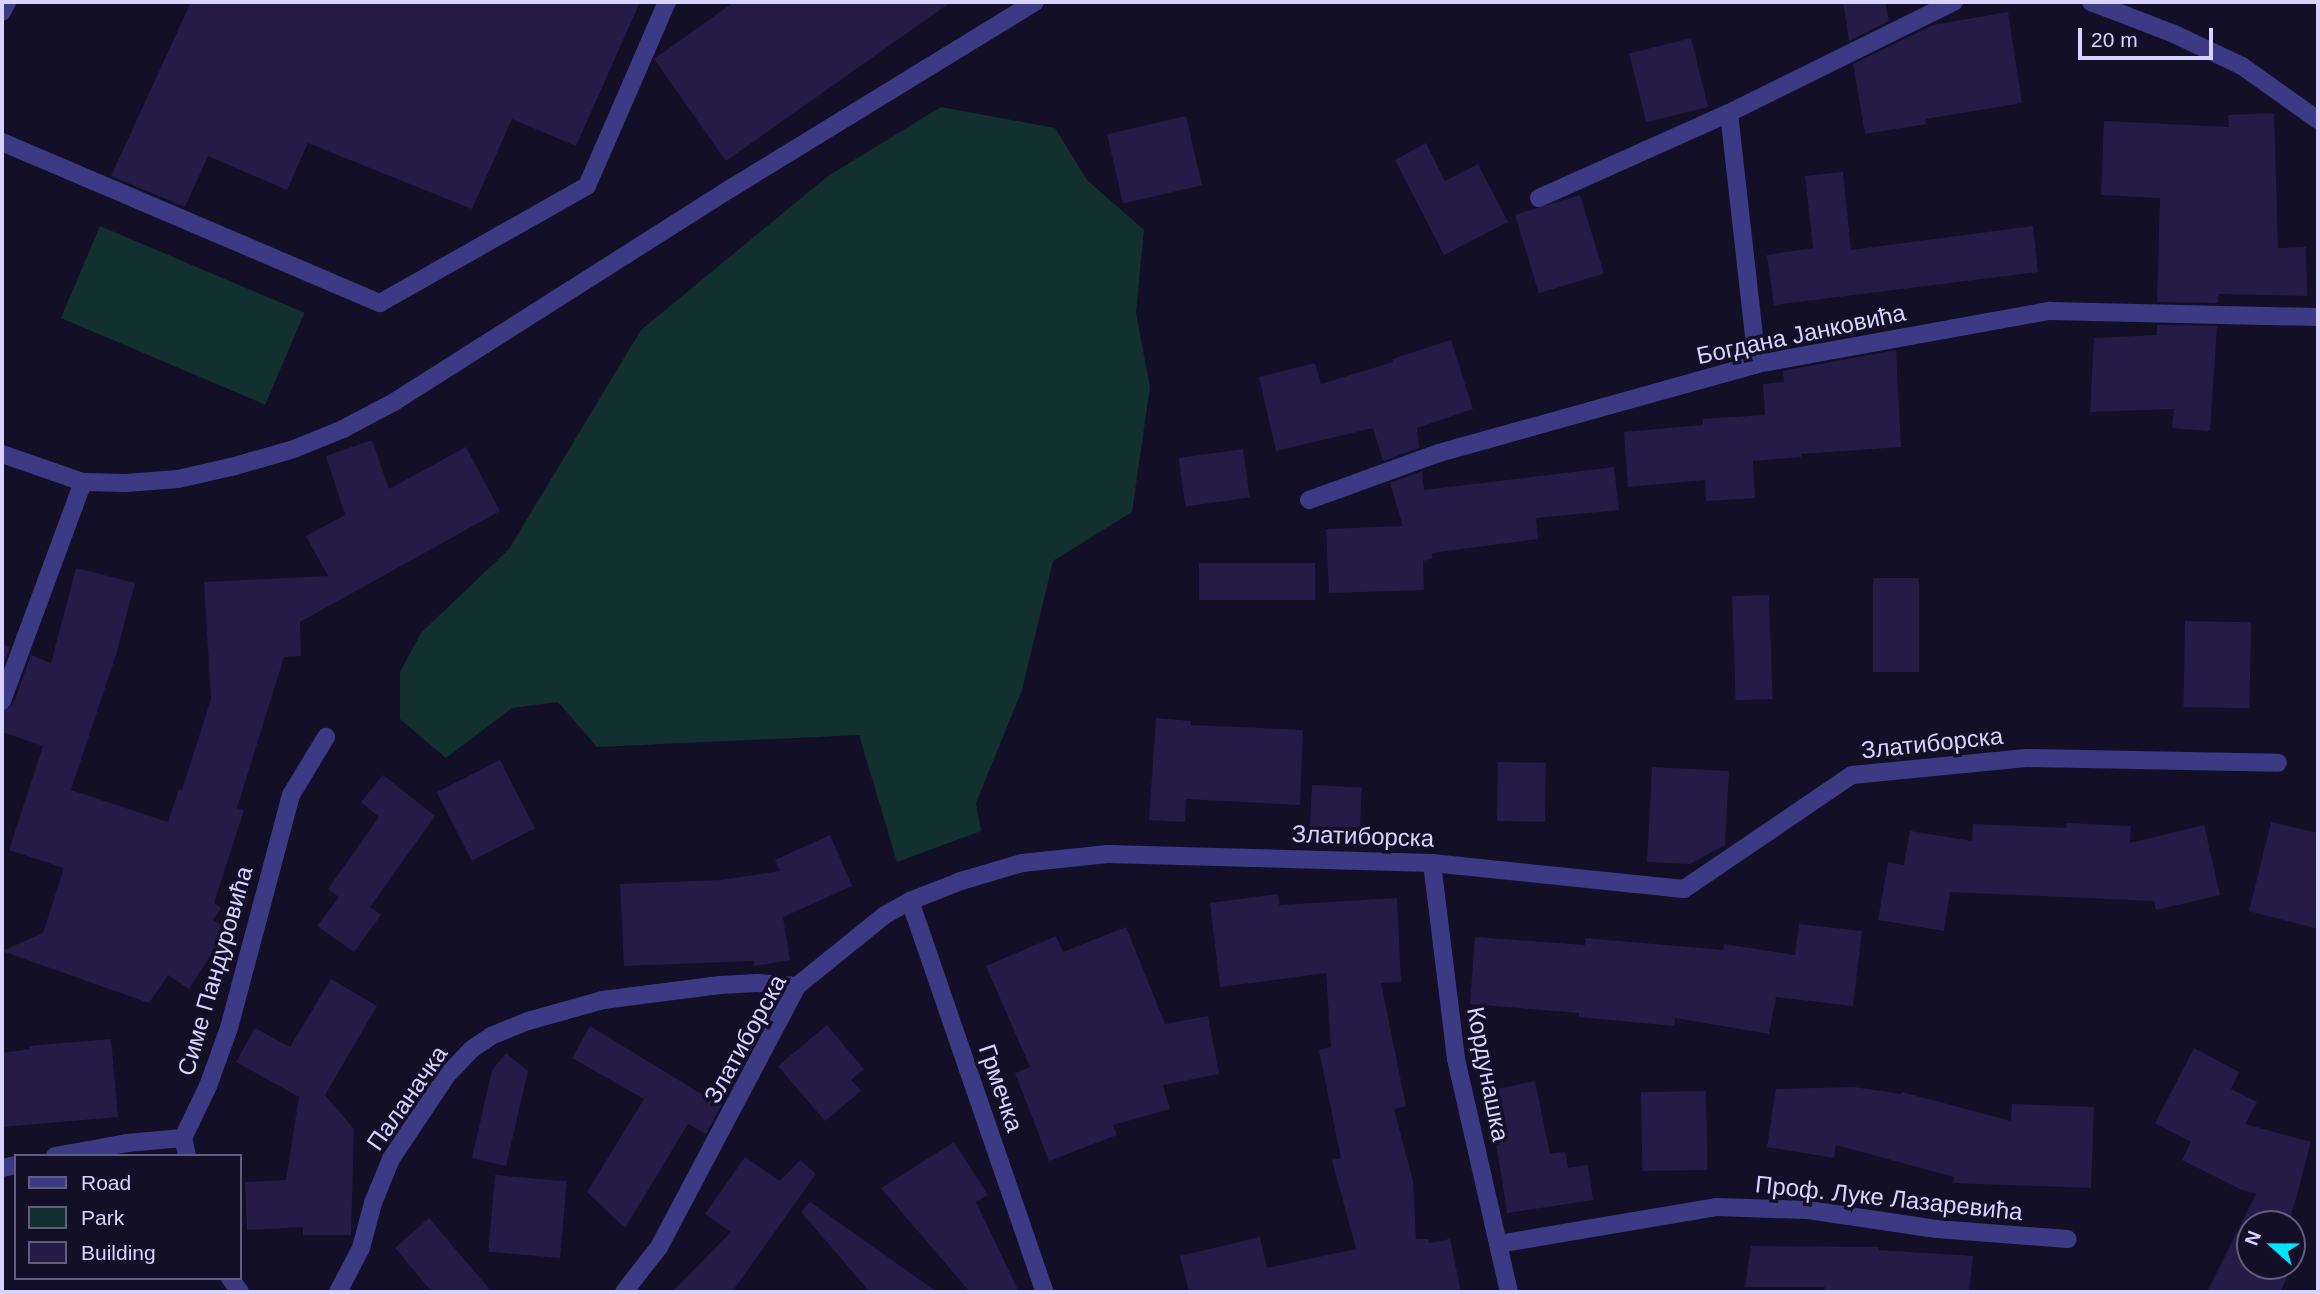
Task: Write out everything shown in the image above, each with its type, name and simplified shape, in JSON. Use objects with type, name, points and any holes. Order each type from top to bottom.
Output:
[{"type":"street","points":[[2,12],[7,2]]},
{"type":"street","points":[[2,142],[380,303],[587,186],[667,2]]},
{"type":"street","points":[[2,454],[83,482],[126,483],[178,479],[294,449],[343,429],[394,402],[733,187],[1035,2]]},
{"type":"street","points":[[1539,198],[1729,113],[1954,2]]},
{"type":"street","points":[[2091,2],[2172,33],[2242,66],[2318,120]]},
{"type":"street","points":[[1729,113],[1757,364]]},
{"type":"street","name":"Богдана Јанковића","points":[[1308,500],[1439,453],[1757,364],[2050,311],[2318,317]]},
{"type":"street","points":[[2,701],[83,482]]},
{"type":"street","name":"Симе Пандуровића","points":[[183,1138],[208,1086],[229,1028],[291,795],[326,737]]},
{"type":"street","name":"Златиборска","points":[[624,1292],[659,1247],[797,986],[865,929],[910,901],[1022,863],[1108,853],[1432,863],[1684,889],[1852,775],[2026,758],[2278,763]]},
{"type":"street","name":"Кордунашка","points":[[1432,863],[1456,1059],[1509,1292]]},
{"type":"street","name":"Грмечка","points":[[910,901],[1045,1292]]},
{"type":"street","name":"Паланачка","points":[[338,1292],[361,1248],[373,1203],[391,1158],[447,1076],[472,1049],[491,1036],[528,1021],[603,1000],[719,985],[757,983],[797,986]]},
{"type":"street","points":[[66,1154],[127,1143],[183,1138],[187,1154]]},
{"type":"street","name":"Проф. Луке Лазаревића","points":[[1498,1244],[1716,1207],[1808,1210],[1937,1229],[2068,1239]]},
{"type":"green space","points":[[941,107],[1055,128],[1087,180],[1144,230],[1136,313],[1150,387],[1132,512],[1053,561],[1022,690],[976,803],[981,831],[897,862],[859,735],[597,747],[558,702],[512,708],[446,758],[400,719],[400,672],[421,633],[509,549],[641,330],[828,176]]},
{"type":"green space","points":[[100,226],[304,313],[265,405],[61,318]]},
{"type":"building","points":[[191,2],[640,2],[576,146],[512,119],[472,209],[308,143],[287,190],[208,156],[185,207],[111,176]]},
{"type":"building","points":[[734,2],[951,2],[726,161],[654,59]]},
{"type":"building","points":[[1843,2],[1885,2],[1889,21],[1849,41]]},
{"type":"building","points":[[2008,12],[2022,103],[1925,119],[1926,124],[1865,134],[1853,64],[1933,25]]},
{"type":"building","points":[[1691,38],[1708,107],[1646,122],[1629,53]]},
{"type":"building","points":[[2274,113],[2278,248],[2306,247],[2307,296],[2219,294],[2218,303],[2157,302],[2160,198],[2101,195],[2104,121],[2229,127],[2228,115]]},
{"type":"building","points":[[1186,116],[1202,185],[1123,203],[1107,134]]},
{"type":"building","points":[[1426,143],[1445,181],[1478,164],[1508,222],[1444,255],[1395,160]]},
{"type":"building","points":[[1843,172],[1851,250],[2033,226],[2038,272],[1774,305],[1767,255],[1813,248],[1805,176]]},
{"type":"building","points":[[1580,195],[1604,273],[1539,293],[1515,215]]},
{"type":"building","points":[[2157,325],[2217,326],[2210,431],[2172,428],[2174,409],[2090,412],[2094,338],[2157,335]]},
{"type":"building","points":[[1451,340],[1473,409],[1417,428],[1419,448],[1383,461],[1373,428],[1276,451],[1259,377],[1315,363],[1321,384],[1393,362],[1392,359]]},
{"type":"building","points":[[1896,350],[1901,447],[1801,454],[1801,457],[1753,461],[1755,498],[1706,501],[1705,480],[1628,487],[1624,432],[1703,425],[1703,419],[1765,415],[1763,384],[1784,382],[1783,371]]},
{"type":"building","points":[[372,440],[389,489],[466,447],[500,511],[300,622],[301,656],[284,657],[237,808],[244,810],[214,903],[221,908],[213,920],[227,930],[189,989],[168,975],[149,1003],[2,951],[43,933],[64,868],[9,850],[43,746],[2,732],[2,712],[13,705],[31,655],[51,663],[76,568],[135,583],[116,655],[71,790],[168,822],[179,789],[182,790],[211,699],[204,582],[328,576],[306,536],[345,515],[326,456]]},
{"type":"building","points":[[1243,449],[1250,498],[1185,507],[1179,458]]},
{"type":"building","points":[[1614,467],[1619,510],[1536,518],[1538,539],[1432,553],[1432,559],[1423,561],[1424,590],[1329,593],[1326,529],[1403,526],[1390,483],[1422,471],[1424,490]]},
{"type":"building","points":[[1199,563],[1315,563],[1315,600],[1199,600]]},
{"type":"building","points":[[1873,578],[1919,578],[1919,672],[1873,672]]},
{"type":"building","points":[[1769,595],[1773,699],[1736,700],[1732,596]]},
{"type":"building","points":[[2185,621],[2251,622],[2249,708],[2183,707]]},
{"type":"building","points":[[2,644],[10,647],[2,669]]},
{"type":"building","points":[[1156,718],[1191,721],[1191,725],[1303,730],[1300,805],[1186,799],[1185,822],[1149,820]]},
{"type":"building","points":[[500,760],[535,829],[472,861],[437,792]]},
{"type":"building","points":[[1498,762],[1546,763],[1545,822],[1497,821]]},
{"type":"building","points":[[1652,767],[1729,771],[1725,845],[1690,864],[1647,862]]},
{"type":"building","points":[[383,775],[435,816],[370,907],[381,915],[354,952],[317,926],[339,897],[328,889],[379,817],[361,802]]},
{"type":"building","points":[[1312,785],[1362,788],[1360,830],[1310,827]]},
{"type":"building","points":[[2271,822],[2318,833],[2318,929],[2249,911]]},
{"type":"building","points":[[2067,823],[2131,826],[2130,843],[2204,825],[2220,895],[2156,910],[2154,901],[1950,892],[1944,931],[1878,920],[1888,862],[1904,865],[1910,831],[1972,841],[1973,824],[2066,828]]},
{"type":"building","points":[[830,835],[852,886],[783,917],[790,960],[754,966],[754,961],[624,966],[620,884],[721,880],[780,871],[775,860]]},
{"type":"building","points":[[1278,894],[1279,905],[1397,898],[1401,982],[1381,983],[1406,1106],[1394,1109],[1413,1181],[1416,1239],[1428,1239],[1429,1243],[1450,1239],[1461,1292],[1189,1292],[1180,1256],[1260,1237],[1267,1268],[1356,1249],[1332,1160],[1341,1158],[1319,1050],[1331,1047],[1326,973],[1220,987],[1210,903]]},
{"type":"building","points":[[1799,924],[1862,931],[1853,1006],[1776,997],[1769,1034],[1675,1018],[1674,1026],[1579,1017],[1579,1013],[1470,1004],[1475,937],[1585,945],[1585,938],[1723,950],[1724,944],[1795,955]]},
{"type":"building","points":[[1126,927],[1165,1024],[1208,1016],[1219,1074],[1163,1085],[1170,1109],[1113,1125],[1117,1135],[1049,1161],[1015,1073],[1030,1067],[986,966],[1056,936],[1063,952]]},
{"type":"building","points":[[331,979],[377,1006],[325,1095],[354,1129],[351,1235],[303,1235],[303,1227],[247,1230],[245,1182],[286,1180],[299,1097],[236,1062],[255,1028],[290,1047]]},
{"type":"building","points":[[827,1025],[864,1069],[851,1080],[861,1091],[825,1121],[778,1066]]},
{"type":"building","points":[[590,1026],[721,1106],[706,1134],[688,1124],[625,1228],[587,1192],[644,1099],[572,1058]]},
{"type":"building","points":[[111,1039],[118,1117],[2,1127],[2,1053],[30,1049],[29,1046]]},
{"type":"building","points":[[2194,1048],[2239,1072],[2231,1089],[2257,1102],[2245,1124],[2311,1142],[2293,1210],[2248,1210],[2256,1194],[2242,1190],[2182,1160],[2191,1142],[2155,1123]]},
{"type":"building","points":[[506,1053],[528,1071],[506,1166],[472,1158],[492,1070]]},
{"type":"building","points":[[1535,1081],[1550,1154],[1565,1152],[1568,1168],[1588,1165],[1593,1200],[1507,1213],[1488,1091]]},
{"type":"building","points":[[1854,1087],[1902,1092],[2011,1121],[2012,1104],[2094,1107],[2091,1188],[1953,1183],[1954,1177],[1836,1145],[1834,1158],[1767,1147],[1776,1089]]},
{"type":"building","points":[[1706,1091],[1707,1170],[1642,1171],[1641,1092]]},
{"type":"building","points":[[954,1142],[988,1195],[976,1202],[1019,1292],[970,1292],[881,1188]]},
{"type":"building","points":[[745,1157],[780,1181],[800,1160],[816,1174],[732,1292],[672,1292],[731,1232],[705,1214]]},
{"type":"building","points":[[495,1175],[567,1181],[560,1258],[488,1252]]},
{"type":"building","points":[[810,1202],[937,1292],[870,1292],[801,1212]]},
{"type":"building","points":[[429,1218],[492,1292],[432,1292],[395,1248]]},
{"type":"building","points":[[2236,1234],[2236,1280],[2286,1280],[2280,1292],[2207,1292]]},
{"type":"building","points":[[1751,1246],[1879,1247],[1879,1250],[1973,1256],[1969,1292],[1824,1292],[1825,1287],[1745,1287]]}]
